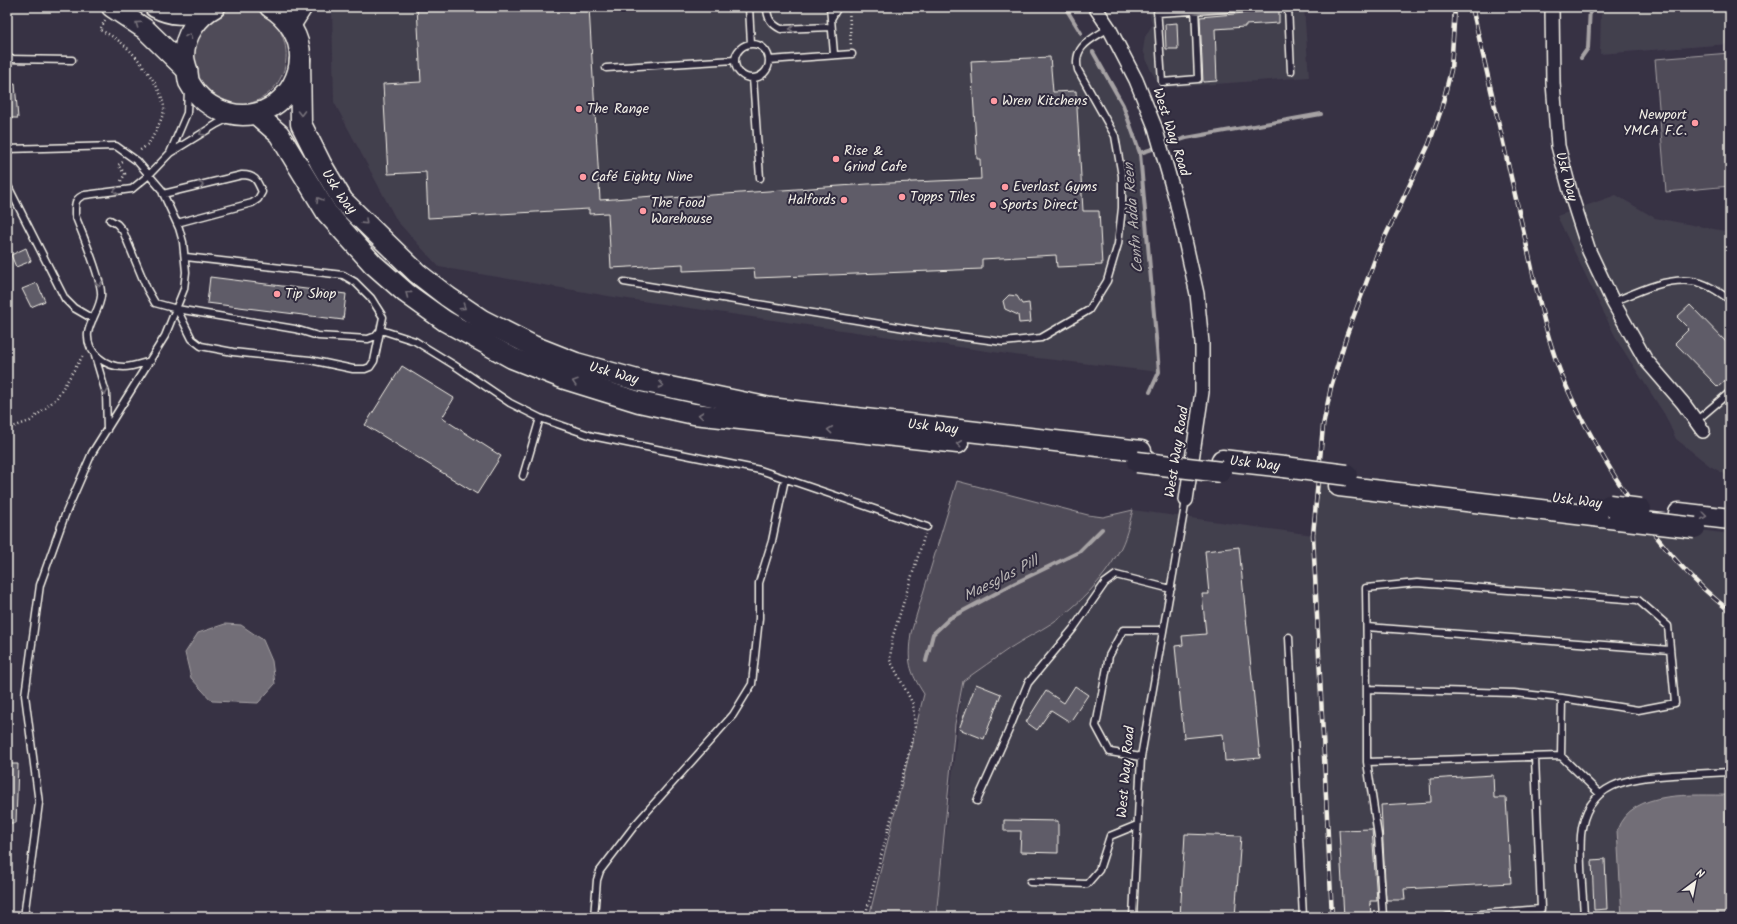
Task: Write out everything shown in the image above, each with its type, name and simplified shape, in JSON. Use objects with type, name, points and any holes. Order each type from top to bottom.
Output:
[{"type":"main road","points":[[155,7],[162,11],[180,15],[211,9]]},
{"type":"main road","points":[[109,12],[145,29],[188,76],[200,98],[216,110],[236,115],[256,114],[270,109],[285,96],[296,79],[300,60],[299,45],[291,26],[278,12],[270,7]]},
{"type":"main road","points":[[188,76],[184,56],[188,36],[199,19],[211,9]]},
{"type":"main road","name":"Usk Way","points":[[300,60],[301,124],[321,164],[343,201],[417,273],[448,297],[482,320],[533,346],[576,363],[641,381],[770,408],[1139,457]]},
{"type":"main road","name":"Usk Way","points":[[256,114],[279,134],[327,213],[373,264],[406,293],[444,321],[512,358],[565,379],[639,402],[694,414],[774,424],[1139,457],[1614,512],[1695,528],[1730,533]]},
{"type":"main road","name":"Usk Way","points":[[1614,512],[1679,513],[1730,519]]},
{"type":"street","points":[[291,26],[303,7]]},
{"type":"street","name":"West Way Road","points":[[1095,7],[1109,28],[1136,80],[1155,127],[1176,200],[1196,294],[1202,343],[1202,392],[1186,500]]},
{"type":"street","name":"Usk Way","points":[[1552,7],[1553,83],[1558,146],[1572,198],[1589,251],[1613,302],[1645,359],[1683,403],[1700,426]]},
{"type":"lane","points":[[749,7],[751,44]]},
{"type":"lane","points":[[767,7],[769,20],[774,26],[781,29],[831,27]]},
{"type":"lane","points":[[830,7],[834,54]]},
{"type":"lane","points":[[831,19],[838,7]]},
{"type":"lane","points":[[1195,9],[1198,79],[1162,82],[1157,10],[1259,7]]},
{"type":"lane","points":[[1288,7],[1291,71]]},
{"type":"lane","points":[[624,282],[1003,342],[1041,338],[1089,310],[1107,281],[1118,244],[1122,208],[1122,176],[1115,136],[1078,70],[1076,61],[1078,53],[1084,45],[1109,28]]},
{"type":"lane","points":[[751,44],[756,44],[765,50],[769,60],[763,74],[753,78],[742,75],[738,71],[735,60],[742,47],[751,44]]},
{"type":"lane","points":[[769,60],[834,54],[852,54]]},
{"type":"lane","points":[[7,59],[72,60]]},
{"type":"lane","points":[[606,68],[735,60]]},
{"type":"lane","points":[[170,153],[187,113],[188,76]]},
{"type":"lane","points":[[753,78],[760,178]]},
{"type":"lane","points":[[107,430],[106,393],[95,356],[90,345],[88,334],[102,296],[100,283],[75,215],[75,203],[79,197],[85,194],[132,189],[149,175],[170,153],[216,124],[236,115]]},
{"type":"lane","points":[[7,149],[20,147],[116,146],[132,156],[163,194],[177,223],[186,257],[184,289],[165,336],[151,361],[92,454],[65,515],[40,585],[25,695],[38,803],[24,917]]},
{"type":"lane","points":[[163,194],[242,175],[251,175],[257,180],[262,192],[258,199],[252,203],[177,223]]},
{"type":"lane","points":[[7,184],[65,299],[74,308],[93,319]]},
{"type":"lane","points":[[110,220],[117,224],[123,231],[147,289],[155,303],[177,309],[295,329],[318,336],[368,339],[376,336],[381,330]]},
{"type":"lane","points":[[177,309],[192,339],[201,346],[233,352],[310,360],[360,370],[370,367],[374,361],[381,330],[383,317],[378,307],[358,286],[343,275],[186,257]]},
{"type":"lane","points":[[1613,302],[1644,289],[1661,284],[1692,281],[1707,286],[1730,300]]},
{"type":"lane","points":[[381,330],[415,341],[454,365],[510,403],[540,418],[592,436],[760,470],[927,527]]},
{"type":"lane","points":[[95,356],[107,364],[124,367],[151,361]]},
{"type":"lane","points":[[1700,426],[1730,392]]},
{"type":"lane","points":[[523,476],[540,418]]},
{"type":"lane","points":[[594,917],[597,880],[600,871],[635,825],[733,715],[752,684],[759,618],[759,583],[772,541],[785,479]]},
{"type":"lane","name":"West Way Road","points":[[1133,917],[1141,757],[1186,500]]},
{"type":"lane","points":[[977,801],[1028,683],[1073,628],[1105,583],[1116,575],[1170,589]]},
{"type":"lane","points":[[1367,689],[1514,693],[1562,698],[1638,710],[1674,703],[1668,626],[1638,600],[1417,584],[1366,588],[1367,762],[1378,836],[1383,917]]},
{"type":"lane","points":[[1367,627],[1670,650]]},
{"type":"lane","points":[[1141,757],[1110,752],[1096,726],[1109,656],[1123,630],[1163,630]]},
{"type":"lane","points":[[1289,637],[1303,917]]},
{"type":"lane","points":[[1561,756],[1562,698]]},
{"type":"lane","points":[[1367,762],[1561,756],[1600,794]]},
{"type":"lane","points":[[1535,757],[1542,917]]},
{"type":"lane","points":[[1584,917],[1581,836],[1585,815],[1600,794],[1614,785],[1636,778],[1730,772]]},
{"type":"lane","points":[[1030,882],[1087,884],[1099,870],[1110,836],[1137,825]]},
{"type":"lane","points":[[1446,917],[1541,909]]},
{"type":"path","points":[[849,7],[852,54]]},
{"type":"path","points":[[109,12],[100,30],[118,40],[135,56],[159,92],[164,111],[150,143],[118,165],[125,174],[120,182],[118,191]]},
{"type":"path","points":[[7,429],[30,421],[56,399],[90,345]]},
{"type":"path","points":[[865,917],[915,729],[912,704],[890,660],[892,639],[927,527]]},
{"type":"shaded area","points":[[245,7],[263,13],[276,24],[282,35],[286,51],[285,66],[280,80],[271,91],[259,99],[246,104],[231,104],[213,98],[192,74],[191,40],[225,8]]},
{"type":"shaded area","points":[[332,7],[1065,7],[1104,69],[1123,105],[1140,153],[1159,372],[1029,357],[614,297],[439,267],[397,221],[334,102]]},
{"type":"shaded area","points":[[1148,7],[1304,7],[1309,77],[1161,88],[1150,69],[1143,50],[1145,37],[1152,25]]},
{"type":"shaded area","points":[[1601,7],[1730,7],[1730,44],[1600,54]]},
{"type":"shaded area","name":"Newport YMCA F.C.","points":[[1730,53],[1730,186],[1666,192],[1655,59]]},
{"type":"shaded area","points":[[1616,195],[1655,218],[1730,232],[1730,477],[1710,466],[1676,439],[1665,415],[1618,342],[1557,216]]},
{"type":"shaded area","points":[[957,481],[1088,515],[1103,517],[1133,510],[1121,548],[1105,573],[1089,592],[1062,616],[1010,648],[963,681],[955,724],[936,917],[869,917],[924,694],[915,679],[910,665],[909,651],[911,633]]},
{"type":"shaded area","points":[[1318,484],[1584,515],[1730,534],[1730,917],[936,917],[963,681],[1052,623],[1071,609],[1087,593],[1105,573],[1118,552],[1125,536],[1133,510],[1313,535]]},
{"type":"shaded area","points":[[225,624],[241,625],[263,640],[272,661],[275,684],[258,703],[212,701],[191,678],[185,653],[198,633]]},
{"type":"shaded area","points":[[1683,795],[1730,795],[1730,917],[1622,917],[1617,830],[1625,816],[1636,807],[1650,801],[1666,797]]},
{"type":"building","points":[[417,7],[589,7],[600,200],[654,196],[655,199],[868,184],[981,179],[980,159],[977,159],[971,61],[1050,57],[1053,92],[1076,91],[1083,211],[1099,211],[1102,265],[1057,267],[1056,255],[982,259],[982,269],[755,278],[754,268],[683,271],[683,264],[611,268],[608,213],[589,214],[589,209],[428,218],[426,172],[388,174],[383,84],[421,82]]},
{"type":"building","points":[[1279,10],[1279,23],[1215,29],[1217,81],[1203,82],[1200,17]]},
{"type":"building","points":[[1177,23],[1178,49],[1166,49],[1165,24]]},
{"type":"building","points":[[15,84],[18,118],[7,118],[7,85]]},
{"type":"building","points":[[26,248],[31,261],[16,267],[11,255]]},
{"type":"building","points":[[210,277],[346,294],[343,320],[207,303]]},
{"type":"building","points":[[37,283],[45,301],[31,307],[22,289]]},
{"type":"building","points":[[1009,295],[1017,296],[1022,304],[1029,303],[1031,322],[1019,323],[1018,315],[1005,309],[1003,301]]},
{"type":"building","points":[[1690,305],[1730,346],[1730,376],[1718,387],[1675,343],[1689,329],[1677,317]]},
{"type":"building","points":[[402,366],[454,398],[442,418],[501,456],[477,494],[365,425]]},
{"type":"building","points":[[1239,547],[1260,758],[1225,761],[1223,734],[1184,738],[1175,646],[1183,645],[1182,636],[1206,634],[1202,594],[1209,594],[1205,551]]},
{"type":"building","points":[[976,684],[1001,694],[984,739],[959,729]]},
{"type":"building","points":[[1075,686],[1088,695],[1070,722],[1051,710],[1037,730],[1026,722],[1046,691],[1064,703]]},
{"type":"building","points":[[7,764],[18,764],[16,823],[7,823]]},
{"type":"building","points":[[1493,775],[1494,798],[1506,798],[1511,883],[1404,889],[1405,900],[1386,900],[1381,805],[1431,802],[1430,779]]},
{"type":"building","points":[[1004,820],[1058,821],[1058,853],[1020,852],[1021,831],[1004,831]]},
{"type":"building","points":[[1372,829],[1377,901],[1370,901],[1371,917],[1344,917],[1339,830]]},
{"type":"building","points":[[1185,834],[1241,836],[1235,917],[1180,917]]},
{"type":"building","points":[[1605,859],[1607,909],[1594,910],[1592,860]]},
{"type":"waterway","name":"Cenfn Adda Reen","points":[[1065,7],[1081,33]]},
{"type":"waterway","points":[[1581,58],[1588,48],[1590,7]]},
{"type":"waterway","name":"Cenfn Adda Reen","points":[[1093,52],[1123,105],[1140,153],[1159,372],[1150,392]]},
{"type":"waterway","points":[[1140,153],[1186,138],[1321,114]]},
{"type":"waterway","name":"Maesglas Pill","points":[[926,661],[933,634],[950,618],[1015,583],[1079,552],[1102,529]]},
{"type":"railway","points":[[1332,917],[1313,535],[1323,426],[1331,387],[1347,334],[1377,254],[1429,144],[1441,110],[1451,70],[1455,7]]},
{"type":"railway","points":[[1472,7],[1540,303],[1563,380],[1588,429],[1620,485],[1652,532],[1689,574],[1709,594],[1730,611]]},
{"type":"place","name":"Wren Kitchens","points":[[994,101]]},
{"type":"place","name":"The Range","points":[[579,109]]},
{"type":"place","name":"Newport YMCA F.C.","points":[[1695,123]]},
{"type":"place","name":"Rise & Grind Cafe","points":[[836,159]]},
{"type":"place","name":"Café Eighty Nine","points":[[583,177]]},
{"type":"place","name":"Everlast Gyms","points":[[1005,187]]},
{"type":"place","name":"Topps Tiles","points":[[902,197]]},
{"type":"place","name":"Halfords","points":[[844,200]]},
{"type":"place","name":"Sports Direct","points":[[993,205]]},
{"type":"place","name":"The Food Warehouse","points":[[643,211]]},
{"type":"place","name":"Tip Shop","points":[[277,294]]}]
